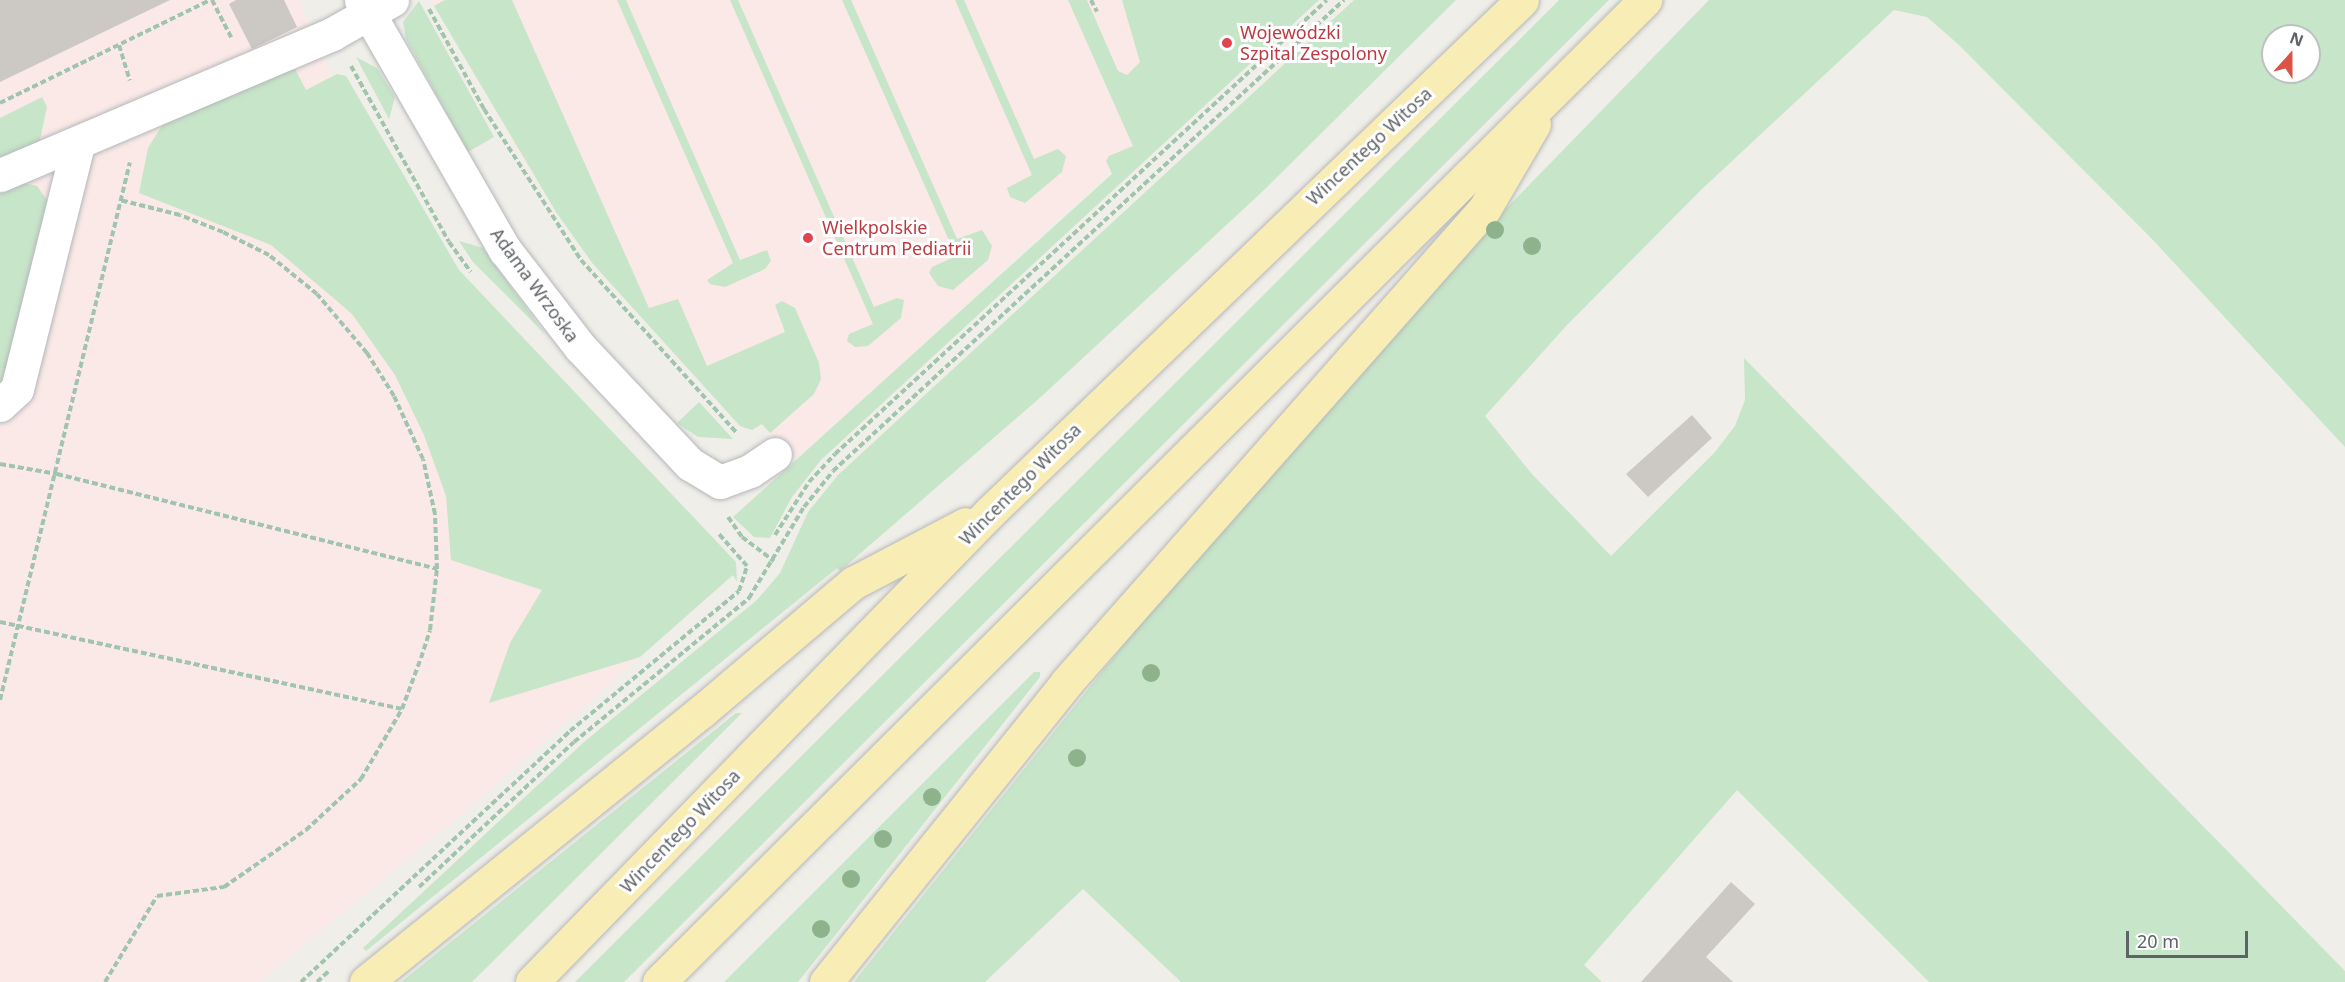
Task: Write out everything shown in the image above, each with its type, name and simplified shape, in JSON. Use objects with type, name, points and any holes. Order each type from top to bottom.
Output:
[{"type":"main road","name":"Wincentego Witosa","points":[[532,982],[990,512],[1522,0]]},
{"type":"main road","points":[[659,982],[1645,0]]},
{"type":"main road","points":[[826,982],[1073,674],[1485,208],[1551,94]]},
{"type":"main road","points":[[366,982],[702,711],[853,583],[990,512]]},
{"type":"street","points":[[0,175],[142,116],[374,5]]},
{"type":"street","name":"Adama Wrzoska","points":[[374,5],[462,180],[536,292],[580,347],[690,464],[720,482]]},
{"type":"street","points":[[0,405],[17,389],[78,144]]},
{"type":"street","points":[[720,482],[750,471],[775,454]]},
{"type":"path","points":[[0,103],[210,0]]},
{"type":"path","points":[[1091,0],[1096,12]]},
{"type":"path","points":[[776,535],[809,482],[835,454],[1327,0]]},
{"type":"path","points":[[414,892],[574,742],[749,598],[774,561],[804,507],[833,471],[1344,0]]},
{"type":"path","points":[[426,4],[484,109],[581,260],[737,433]]},
{"type":"path","points":[[0,700],[57,474],[120,200],[142,116],[119,45]]},
{"type":"path","points":[[105,982],[157,897],[224,887],[306,830],[362,780],[402,709],[430,630],[437,569],[435,514],[423,459],[394,396],[367,354],[317,294],[269,255],[223,232],[180,215],[120,200]]},
{"type":"path","points":[[0,464],[57,474],[437,569]]},
{"type":"path","points":[[720,482],[729,522],[752,545],[774,561]]},
{"type":"path","points":[[719,534],[747,566]]},
{"type":"path","points":[[301,982],[570,731],[740,591],[747,566],[752,563]]},
{"type":"path","points":[[0,622],[402,709]]},
{"type":"path","points":[[317,982],[338,963]]},
{"type":"shaded area","points":[[0,0],[299,0],[332,77],[440,265],[733,575],[475,803],[259,982],[0,982]]},
{"type":"shaded area","name":"Wielkpolskie Centrum Pediatrii","points":[[431,0],[1297,0],[795,461],[762,424],[752,430],[740,426],[593,264],[530,171]]},
{"type":"green space","points":[[445,0],[512,0],[649,308],[678,299],[707,366],[785,332],[775,305],[782,301],[795,308],[819,363],[821,379],[814,394],[770,433],[762,424],[752,430],[740,426],[593,264],[556,212],[434,6]]},
{"type":"green space","points":[[617,0],[626,0],[740,260],[767,250],[771,261],[765,269],[725,287],[710,284],[707,280],[733,263]]},
{"type":"green space","points":[[730,0],[738,0],[874,307],[897,298],[904,300],[901,318],[868,346],[855,347],[847,341],[849,334],[873,324]]},
{"type":"green space","points":[[842,0],[851,0],[957,239],[982,230],[992,246],[988,260],[953,290],[938,286],[929,273],[932,267],[956,256]]},
{"type":"green space","points":[[955,0],[964,0],[1034,159],[1058,149],[1066,156],[1062,172],[1025,203],[1010,197],[1007,188],[1032,175]]},
{"type":"green space","points":[[1068,0],[1087,0],[1118,71],[1127,75],[1140,62],[1122,0],[1319,0],[821,460],[792,497],[770,538],[754,537],[733,517],[1112,174],[1106,161],[1109,156],[1133,146]]},
{"type":"green space","points":[[1354,0],[1456,0],[1263,191],[1043,395],[840,571],[837,568],[366,951],[363,948],[584,742],[757,600],[780,573],[808,512],[838,475]]},
{"type":"green space","points":[[1559,0],[1609,0],[624,982],[575,982]]},
{"type":"green space","points":[[1709,0],[2345,0],[2345,447],[2153,240],[1959,45],[1927,17],[1894,10],[1701,190],[1567,325],[1485,416],[1531,473],[1611,556],[1715,452],[1735,426],[1745,400],[1744,358],[2345,971],[2345,982],[1929,982],[1737,790],[1584,965],[1602,982],[1181,982],[1083,889],[985,982],[854,982],[1157,603],[1496,219]]},
{"type":"green space","points":[[419,1],[494,137],[468,152],[406,39],[403,22]]},
{"type":"green space","points":[[356,57],[377,68],[395,97],[389,119]]},
{"type":"green space","points":[[292,63],[306,90],[337,74],[346,76],[459,270],[736,562],[737,582],[733,575],[640,657],[489,703],[510,643],[542,590],[451,560],[446,496],[424,435],[395,375],[352,314],[271,245],[139,193],[148,148],[163,124]]},
{"type":"green space","points":[[42,97],[47,107],[39,144],[0,164],[0,118]]},
{"type":"green space","points":[[21,182],[37,186],[52,207],[0,388],[0,193]]},
{"type":"green space","points":[[459,241],[483,248],[545,334],[473,262]]},
{"type":"green space","points":[[699,402],[733,439],[698,437],[677,423]]},
{"type":"green space","points":[[1034,672],[1040,672],[1040,677],[798,982],[724,982]]},
{"type":"green space","points":[[736,713],[742,713],[472,982],[401,982]]},
{"type":"building","points":[[0,0],[170,0],[0,82]]},
{"type":"building","points":[[236,0],[284,0],[297,27],[252,49],[229,4]]},
{"type":"building","points":[[1692,415],[1712,438],[1648,497],[1626,474]]},
{"type":"building","points":[[1731,882],[1755,904],[1706,957],[1733,982],[1641,982]]},
{"type":"place","name":"Wojewódzki Szpital Zespolony","points":[[1227,43]]},
{"type":"place","name":"Wielkpolskie Centrum Pediatrii","points":[[808,238]]}]
